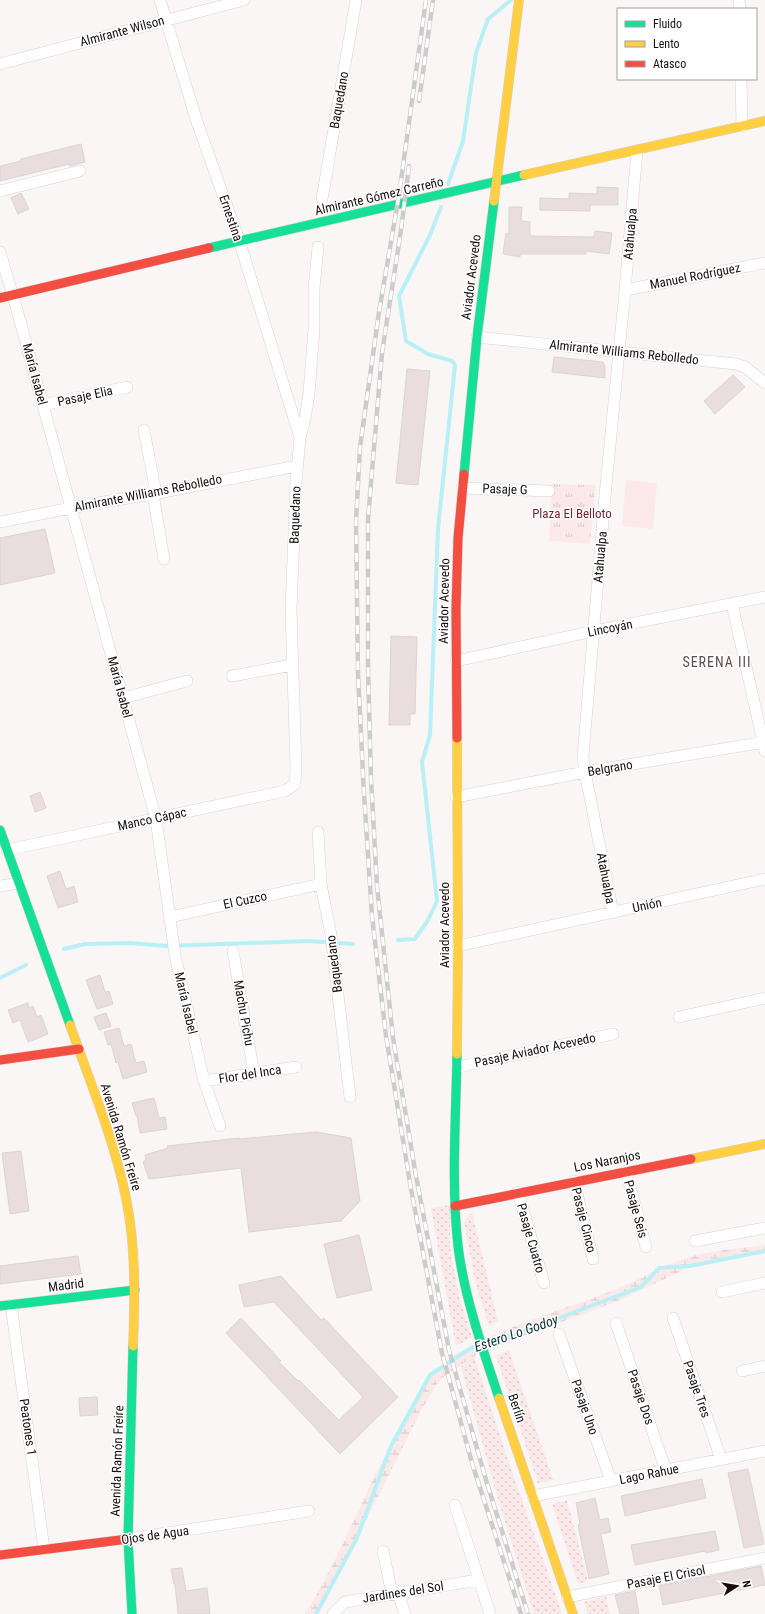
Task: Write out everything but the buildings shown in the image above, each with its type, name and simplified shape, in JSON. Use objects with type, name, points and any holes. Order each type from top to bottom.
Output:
[{"type":"main road","name":"Aviador Acevedo","points":[[455,1206],[458,1066],[456,661],[458,538],[477,337],[519,0]]},
{"type":"main road","name":"Almirante Gómez Carreño","points":[[0,298],[239,240],[765,121]]},
{"type":"main road","name":"Avenida Ramón Freire","points":[[0,830],[49,963],[109,1137],[124,1189],[130,1224],[134,1259],[135,1290],[128,1539],[132,1614]]},
{"type":"main road","points":[[0,1060],[79,1049]]},
{"type":"main road","name":"Los Naranjos","points":[[455,1206],[518,1192],[765,1144]]},
{"type":"main road","name":"Berlín","points":[[455,1206],[458,1246],[463,1278],[486,1359],[573,1614]]},
{"type":"main road","name":"Madrid","points":[[6,1305],[135,1290]]},
{"type":"main road","name":"Ojos de Agua","points":[[0,1555],[128,1539]]},
{"type":"street","name":"Ernestina","points":[[160,0],[197,122],[239,240],[300,438]]},
{"type":"street","name":"Almirante Wilson","points":[[0,64],[244,0]]},
{"type":"street","name":"Baquedano","points":[[322,199],[356,0]]},
{"type":"street","points":[[741,80],[742,126]]},
{"type":"street","name":"Atahualpa","points":[[613,913],[583,756],[637,151]]},
{"type":"street","points":[[0,191],[80,171]]},
{"type":"street","name":"Baquedano","points":[[295,784],[296,768],[291,610],[297,466],[300,438],[309,393],[314,330],[314,289],[318,247]]},
{"type":"street","name":"María Isabel","points":[[0,252],[156,819],[175,955],[204,1081],[220,1126]]},
{"type":"street","name":"Manuel Rodríguez","points":[[625,290],[765,263]]},
{"type":"street","name":"Almirante Williams Rebolledo","points":[[477,337],[736,364],[745,367],[765,383]]},
{"type":"street","name":"Pasaje Elia","points":[[43,405],[127,387]]},
{"type":"street","points":[[144,430],[164,559]]},
{"type":"street","name":"Almirante Williams Rebolledo","points":[[0,522],[297,466]]},
{"type":"street","name":"Pasaje G","points":[[462,488],[549,491]]},
{"type":"street","name":"Lincoyán","points":[[456,661],[594,631],[765,597]]},
{"type":"street","points":[[732,604],[764,745]]},
{"type":"street","points":[[232,676],[292,665]]},
{"type":"street","points":[[123,698],[187,681]]},
{"type":"street","name":"Belgrano","points":[[456,797],[585,772],[764,745]]},
{"type":"street","name":"Manco Cápac","points":[[7,850],[42,841],[156,819],[285,791],[295,784]]},
{"type":"street","name":"Baquedano","points":[[318,832],[321,884],[331,935],[350,1097]]},
{"type":"street","name":"Unión","points":[[458,946],[765,879]]},
{"type":"street","points":[[0,886],[20,883]]},
{"type":"street","name":"El Cuzco","points":[[170,917],[321,884]]},
{"type":"street","name":"Machu Pichu","points":[[233,951],[254,1074]]},
{"type":"street","points":[[678,1017],[765,998]]},
{"type":"street","name":"Pasaje Aviador Acevedo","points":[[458,1066],[613,1034]]},
{"type":"street","name":"Flor del Inca","points":[[204,1081],[296,1067]]},
{"type":"street","name":"Pasaje Seis","points":[[626,1171],[646,1247]]},
{"type":"street","name":"Pasaje Cinco","points":[[574,1181],[593,1259]]},
{"type":"street","name":"Pasaje Cuatro","points":[[518,1192],[544,1283]]},
{"type":"street","points":[[695,1241],[765,1228]]},
{"type":"street","points":[[722,1292],[765,1283]]},
{"type":"street","name":"Peatones 1","points":[[6,1305],[44,1549]]},
{"type":"street","name":"Pasaje Tres","points":[[673,1318],[721,1459]]},
{"type":"street","name":"Pasaje Dos","points":[[616,1323],[666,1471]]},
{"type":"street","name":"Pasaje Uno","points":[[560,1334],[611,1481]]},
{"type":"street","points":[[742,1371],[765,1366]]},
{"type":"street","name":"Lago Rahue","points":[[533,1496],[765,1451]]},
{"type":"street","points":[[455,1505],[490,1614]]},
{"type":"street","name":"Ojos de Agua","points":[[128,1539],[309,1511]]},
{"type":"street","points":[[383,1551],[395,1593],[405,1614]]},
{"type":"street","name":"Pasaje El Crisol","points":[[567,1597],[765,1558]]},
{"type":"street","name":"Jardines del Sol","points":[[334,1613],[344,1602],[478,1580]]},
{"type":"green space","points":[[626,480],[657,483],[653,529],[622,526]]},
{"type":"green space","name":"Plaza El Belloto","points":[[552,484],[596,485],[590,544],[549,541]]},
{"type":"green space","points":[[450,1205],[450,1248],[460,1299],[472,1337],[456,1346],[431,1208]]},
{"type":"green space","points":[[472,1212],[498,1321],[489,1326],[476,1285],[464,1222]]},
{"type":"green space","points":[[765,1245],[765,1253],[692,1266],[618,1301],[496,1346],[476,1355],[443,1377],[423,1407],[324,1604],[318,1614],[305,1614],[333,1563],[375,1475],[399,1433],[418,1393],[426,1380],[438,1368],[461,1352],[497,1333],[621,1287],[683,1259],[710,1252]]},
{"type":"green space","points":[[509,1350],[553,1479],[556,1480],[538,1483],[496,1356]]},
{"type":"green space","points":[[474,1356],[513,1474],[561,1610],[561,1614],[534,1614],[497,1496],[461,1367]]},
{"type":"green space","points":[[567,1500],[588,1581],[578,1584],[552,1504]]},
{"type":"green space","points":[[606,1596],[610,1614],[588,1614],[584,1602]]},
{"type":"waterway","points":[[448,184],[463,141],[476,53],[488,19],[511,0]]},
{"type":"waterway","points":[[398,940],[415,939],[428,920],[437,901],[422,762],[430,735],[438,529],[455,365],[452,361],[428,354],[406,341],[399,296],[430,235],[441,207]]},
{"type":"waterway","points":[[64,949],[85,944],[130,943],[166,946],[309,941],[353,944]]},
{"type":"waterway","points":[[0,978],[26,965]]},
{"type":"waterway","name":"Estero Lo Godoy","points":[[486,1344],[496,1342],[641,1287],[659,1268],[690,1266],[765,1251]]},
{"type":"waterway","name":"Estero Lo Godoy","points":[[316,1614],[357,1538],[391,1446],[430,1375],[471,1348],[480,1346]]},
{"type":"railway","points":[[426,0],[399,195],[379,312],[360,447],[356,521],[358,674],[364,794],[372,916],[386,1036],[411,1189],[442,1353],[472,1463],[521,1614]]},
{"type":"railway","points":[[419,101],[433,0]]},
{"type":"railway","points":[[409,166],[401,230],[382,353],[368,519],[368,667],[371,779],[377,886],[393,1038],[416,1176],[449,1350],[486,1480],[528,1614]]},
{"type":"traffic: fast","points":[[209,248],[524,175]]},
{"type":"traffic: fast","points":[[464,474],[477,337],[494,201]]},
{"type":"traffic: fast","points":[[0,830],[70,1025]]},
{"type":"traffic: fast","points":[[457,1054],[454,1175],[458,1246],[469,1303],[499,1398]]},
{"type":"traffic: fast","points":[[0,1306],[135,1290]]},
{"type":"traffic: fast","points":[[132,1614],[128,1539],[133,1346]]},
{"type":"traffic: slow","points":[[494,201],[519,0]]},
{"type":"traffic: slow","points":[[524,175],[765,121]]},
{"type":"traffic: slow","points":[[457,738],[457,1054]]},
{"type":"traffic: slow","points":[[70,1025],[108,1132],[126,1198],[132,1235],[133,1253],[133,1346]]},
{"type":"traffic: slow","points":[[691,1159],[765,1144]]},
{"type":"traffic: slow","points":[[499,1398],[573,1614]]},
{"type":"traffic: jam","points":[[0,298],[209,248]]},
{"type":"traffic: jam","points":[[457,738],[456,610],[458,538],[464,474]]},
{"type":"traffic: jam","points":[[0,1060],[79,1049]]},
{"type":"traffic: jam","points":[[455,1206],[691,1159]]},
{"type":"traffic: jam","points":[[0,1555],[128,1539]]},
{"type":"district","name":"SERENA III","points":[[717,662]]}]
